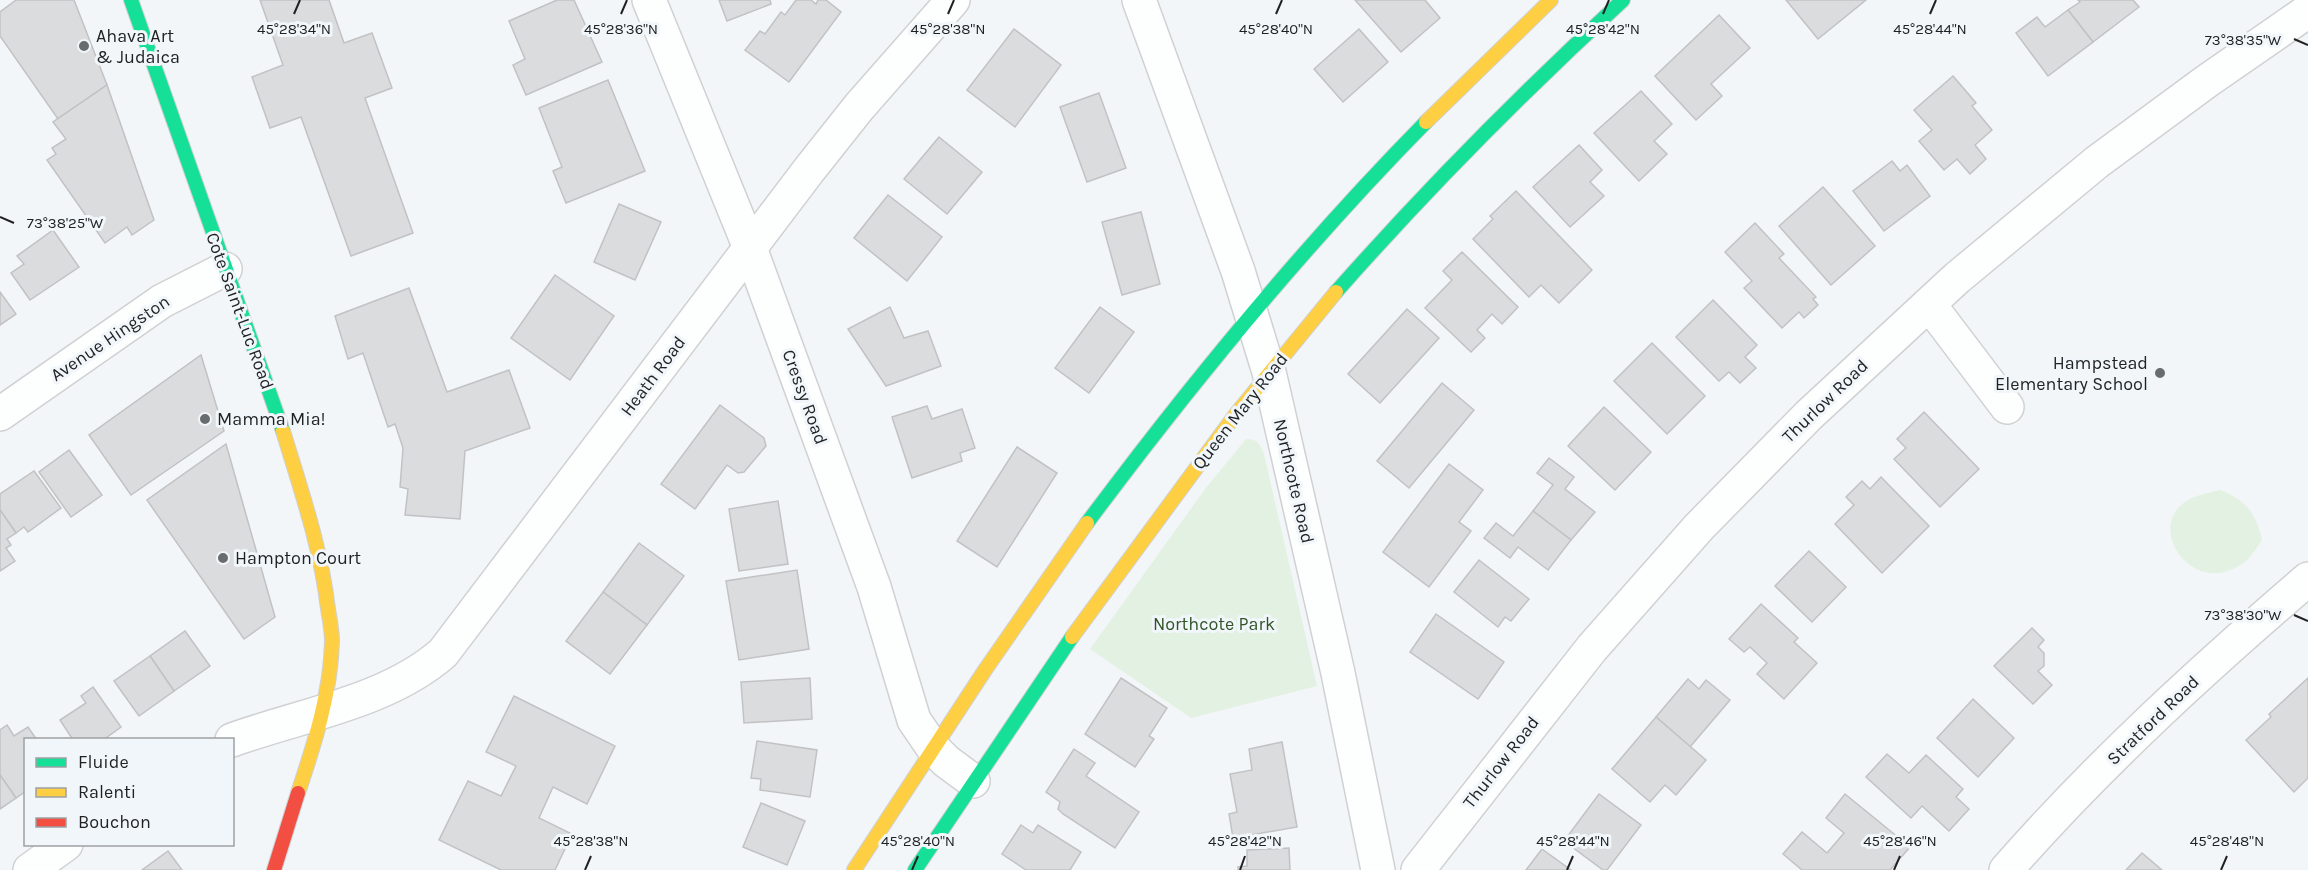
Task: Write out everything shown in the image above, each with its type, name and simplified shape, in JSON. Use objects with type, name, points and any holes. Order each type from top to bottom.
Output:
[{"type":"street","name":"Cote Saint-Luc Road","points":[[131,0],[279,419],[326,582],[332,640],[323,710],[274,870]]},
{"type":"street","name":"Cressy Road","points":[[649,0],[750,248],[874,587],[914,720],[933,748],[973,781]]},
{"type":"street","name":"Heath Road","points":[[234,739],[376,692],[428,666],[443,652],[859,107],[953,0]]},
{"type":"street","name":"Northcote Road","points":[[1138,0],[1238,271],[1269,372],[1340,684],[1378,870]]},
{"type":"street","points":[[854,870],[933,748],[1083,529],[1124,474],[1252,315],[1321,234],[1457,91],[1551,0]]},
{"type":"street","name":"Queen Mary Road","points":[[915,870],[1083,620],[1183,483],[1269,372],[1372,253],[1472,146],[1560,58],[1623,0]]},
{"type":"street","name":"Thurlow Road","points":[[1418,870],[1592,648],[1699,527],[1809,415],[1929,304],[2016,228],[2132,134],[2308,11]]},
{"type":"street","name":"Avenue Hingston","points":[[0,414],[162,301],[225,269]]},
{"type":"street","points":[[1929,304],[2007,407]]},
{"type":"street","name":"Stratford Road","points":[[2006,870],[2080,790],[2188,686],[2308,579]]},
{"type":"street","points":[[30,870],[63,846]]},
{"type":"green space","name":"Northcote Park","points":[[1246,439],[1258,443],[1264,454],[1317,686],[1191,718],[1090,649],[1205,489]]},
{"type":"green space","points":[[2220,490],[2243,503],[2257,522],[2262,540],[2248,559],[2229,571],[2211,573],[2195,568],[2182,558],[2173,544],[2170,529],[2174,514],[2185,502]]},
{"type":"building","points":[[16,0],[74,0],[107,85],[58,119],[0,36],[0,12]]},
{"type":"building","points":[[260,0],[329,0],[344,43],[372,33],[392,88],[365,98],[413,233],[351,256],[301,117],[270,128],[252,77],[283,65]]},
{"type":"building","points":[[557,0],[574,0],[602,62],[526,95],[513,65],[525,59],[509,21]]},
{"type":"building","points":[[719,0],[770,0],[771,4],[727,21]]},
{"type":"building","points":[[796,0],[811,0],[816,4],[818,0],[826,0],[841,12],[789,82],[745,50],[760,31],[765,34],[781,12],[785,15]]},
{"type":"building","points":[[1355,0],[1425,0],[1440,18],[1401,52]]},
{"type":"building","points":[[1786,0],[1866,0],[1818,39]]},
{"type":"building","points":[[2078,0],[2133,0],[2139,7],[2093,42],[2068,10],[2080,2]]},
{"type":"building","points":[[2068,10],[2093,42],[2048,76],[2016,33],[2037,17],[2045,27]]},
{"type":"building","points":[[1719,15],[1750,48],[1711,84],[1722,96],[1696,120],[1655,76]]},
{"type":"building","points":[[1014,29],[1061,65],[1015,127],[967,90]]},
{"type":"building","points":[[1359,29],[1388,62],[1343,102],[1314,69]]},
{"type":"building","points":[[1953,76],[1976,103],[1972,106],[1992,130],[1975,145],[1986,159],[1970,174],[1957,159],[1944,170],[1919,141],[1932,130],[1914,110]]},
{"type":"building","points":[[608,80],[645,171],[566,203],[553,171],[562,167],[539,108]]},
{"type":"building","points":[[107,85],[154,220],[132,235],[127,227],[105,243],[47,160],[56,154],[52,148],[66,139],[53,122]]},
{"type":"building","points":[[1641,91],[1672,124],[1654,141],[1667,154],[1639,181],[1594,133]]},
{"type":"building","points":[[1099,93],[1126,168],[1087,182],[1060,107]]},
{"type":"building","points":[[939,137],[982,172],[947,214],[904,179]]},
{"type":"building","points":[[1579,145],[1602,170],[1590,182],[1604,196],[1570,227],[1533,187]]},
{"type":"building","points":[[1892,161],[1900,171],[1907,165],[1930,196],[1884,231],[1853,191]]},
{"type":"building","points":[[1823,187],[1875,246],[1831,285],[1779,226]]},
{"type":"building","points":[[1516,191],[1592,270],[1559,303],[1541,285],[1529,297],[1473,239],[1493,219],[1490,216]]},
{"type":"building","points":[[888,195],[942,237],[907,281],[854,238]]},
{"type":"building","points":[[619,204],[661,222],[635,280],[594,262]]},
{"type":"building","points":[[1141,212],[1160,284],[1122,295],[1102,222]]},
{"type":"building","points":[[1755,223],[1784,254],[1779,258],[1816,297],[1813,299],[1818,305],[1804,318],[1799,312],[1782,328],[1744,288],[1752,281],[1725,252]]},
{"type":"building","points":[[53,230],[79,267],[30,300],[11,273],[24,264],[17,256]]},
{"type":"building","points":[[1462,252],[1518,307],[1502,324],[1492,314],[1477,330],[1485,338],[1471,352],[1425,308],[1452,280],[1443,271]]},
{"type":"building","points":[[555,275],[614,316],[570,380],[511,338]]},
{"type":"building","points":[[409,288],[447,392],[509,370],[530,428],[465,451],[460,519],[405,515],[408,489],[400,487],[403,448],[395,424],[388,427],[363,353],[348,359],[335,316]]},
{"type":"building","points":[[0,292],[16,314],[0,325]]},
{"type":"building","points":[[1713,300],[1757,345],[1745,357],[1756,368],[1740,383],[1729,372],[1719,381],[1676,337]]},
{"type":"building","points":[[890,307],[904,338],[928,331],[941,366],[886,386],[848,329]]},
{"type":"building","points":[[1100,307],[1134,332],[1089,393],[1055,368]]},
{"type":"building","points":[[1407,309],[1439,338],[1380,403],[1348,374]]},
{"type":"building","points":[[1652,343],[1705,396],[1667,434],[1614,381]]},
{"type":"building","points":[[201,355],[224,431],[131,495],[89,435]]},
{"type":"building","points":[[1442,383],[1474,410],[1409,488],[1377,461]]},
{"type":"building","points":[[720,405],[764,438],[766,446],[744,472],[738,473],[727,465],[695,509],[661,484]]},
{"type":"building","points":[[927,406],[932,419],[962,409],[975,448],[960,453],[962,461],[912,478],[892,417]]},
{"type":"building","points":[[1604,407],[1651,452],[1615,490],[1568,446]]},
{"type":"building","points":[[1924,412],[1979,469],[1940,507],[1894,459],[1906,448],[1897,439]]},
{"type":"building","name":"Hampton Court","points":[[226,444],[275,617],[244,639],[147,500]]},
{"type":"building","points":[[1017,447],[1057,473],[997,567],[957,541]]},
{"type":"building","points":[[69,450],[102,495],[71,517],[39,472]]},
{"type":"building","points":[[1549,458],[1574,477],[1565,489],[1595,512],[1571,540],[1533,511],[1553,485],[1537,473]]},
{"type":"building","points":[[1449,464],[1483,490],[1459,522],[1471,531],[1429,587],[1383,552]]},
{"type":"building","points":[[34,471],[61,508],[28,532],[24,527],[16,533],[0,510],[0,494]]},
{"type":"building","points":[[1881,477],[1929,526],[1882,573],[1835,524],[1854,505],[1846,497],[1862,481],[1870,489]]},
{"type":"building","points":[[778,501],[788,564],[739,571],[729,509]]},
{"type":"building","points":[[0,510],[16,533],[7,539],[11,545],[6,548],[15,561],[0,571]]},
{"type":"building","points":[[1533,511],[1571,540],[1548,570],[1518,547],[1510,558],[1484,538],[1496,523],[1513,536]]},
{"type":"building","points":[[639,543],[684,576],[647,625],[603,592]]},
{"type":"building","points":[[1809,551],[1846,587],[1812,622],[1775,586]]},
{"type":"building","points":[[1479,560],[1529,599],[1511,621],[1505,617],[1498,627],[1454,592]]},
{"type":"building","points":[[797,570],[809,649],[739,660],[726,581]]},
{"type":"building","points":[[603,592],[647,625],[610,674],[566,641]]},
{"type":"building","points":[[1761,604],[1798,638],[1794,642],[1817,663],[1784,699],[1757,674],[1767,663],[1750,647],[1744,652],[1729,639]]},
{"type":"building","points":[[1436,614],[1504,662],[1478,699],[1410,652]]},
{"type":"building","points":[[2032,628],[2044,640],[2038,647],[2044,653],[2044,666],[2038,671],[2052,685],[2033,704],[1994,666]]},
{"type":"building","points":[[185,631],[210,666],[174,691],[150,656]]},
{"type":"building","points":[[150,656],[174,691],[139,716],[114,681]]},
{"type":"building","points":[[810,678],[812,719],[744,723],[741,682]]},
{"type":"building","points":[[1121,678],[1167,708],[1149,736],[1154,739],[1135,767],[1085,734]]},
{"type":"building","points":[[2308,678],[2308,778],[2294,792],[2246,740],[2271,717],[2269,714]]},
{"type":"building","points":[[1688,679],[1699,689],[1706,680],[1730,700],[1690,747],[1656,717]]},
{"type":"building","points":[[93,687],[121,727],[106,738],[72,738],[60,720],[86,703],[81,696]]},
{"type":"building","points":[[514,696],[615,746],[587,804],[553,787],[539,818],[572,834],[555,870],[501,870],[439,840],[468,781],[501,796],[516,766],[486,752]]},
{"type":"building","points":[[1973,699],[2014,738],[1978,777],[1937,738]]},
{"type":"building","points":[[1656,717],[1706,760],[1676,795],[1665,785],[1650,802],[1612,769]]},
{"type":"building","points":[[7,725],[14,736],[28,727],[36,738],[24,738],[24,792],[16,798],[0,775],[0,730]]},
{"type":"building","points":[[757,741],[817,750],[810,797],[760,790],[761,779],[751,778]]},
{"type":"building","points":[[1282,742],[1297,827],[1233,838],[1229,814],[1237,812],[1230,774],[1252,770],[1249,749]]},
{"type":"building","points":[[1074,749],[1095,763],[1086,776],[1139,812],[1115,848],[1063,814],[1058,809],[1060,802],[1046,792]]},
{"type":"building","points":[[1887,754],[1909,773],[1926,755],[1963,789],[1956,797],[1969,809],[1949,831],[1922,806],[1911,818],[1866,777]]},
{"type":"building","points":[[0,775],[16,798],[0,809]]},
{"type":"building","points":[[1599,794],[1641,825],[1607,870],[1603,870],[1564,841]]},
{"type":"building","points":[[1845,794],[1910,847],[1890,870],[1802,870],[1783,854],[1802,832],[1827,853],[1844,833],[1826,818]]},
{"type":"building","points":[[761,803],[805,821],[787,865],[743,847]]},
{"type":"building","points":[[1021,825],[1033,833],[1038,825],[1081,852],[1070,870],[1026,870],[1002,854]]},
{"type":"building","points":[[1289,848],[1290,870],[1238,870],[1238,867],[1247,866],[1247,850]]},
{"type":"building","points":[[1542,849],[1571,870],[1526,870]]},
{"type":"building","points":[[168,851],[182,870],[142,870]]},
{"type":"building","points":[[2142,853],[2162,870],[2126,870]]},
{"type":"traffic: fast","points":[[131,0],[283,431]]},
{"type":"traffic: fast","points":[[1336,292],[1476,142],[1623,0]]},
{"type":"traffic: fast","points":[[1087,523],[1167,418],[1250,316],[1380,169],[1426,122]]},
{"type":"traffic: fast","points":[[915,870],[1072,637]]},
{"type":"traffic: slow","points":[[1426,122],[1551,0]]},
{"type":"traffic: slow","points":[[1072,637],[1236,414],[1336,292]]},
{"type":"traffic: slow","points":[[283,431],[315,541],[325,586],[332,637],[329,680],[325,699],[316,738],[298,793]]},
{"type":"traffic: slow","points":[[854,870],[985,670],[1087,523]]},
{"type":"traffic: jam","points":[[274,870],[298,793]]},
{"type":"place","name":"Ahava Art & Judaica","points":[[84,46]]},
{"type":"place","name":"Hampstead Elementary School","points":[[2160,373]]},
{"type":"place","name":"Mamma Mia!","points":[[205,419]]},
{"type":"place","name":"Hampton Court","points":[[223,558]]}]
